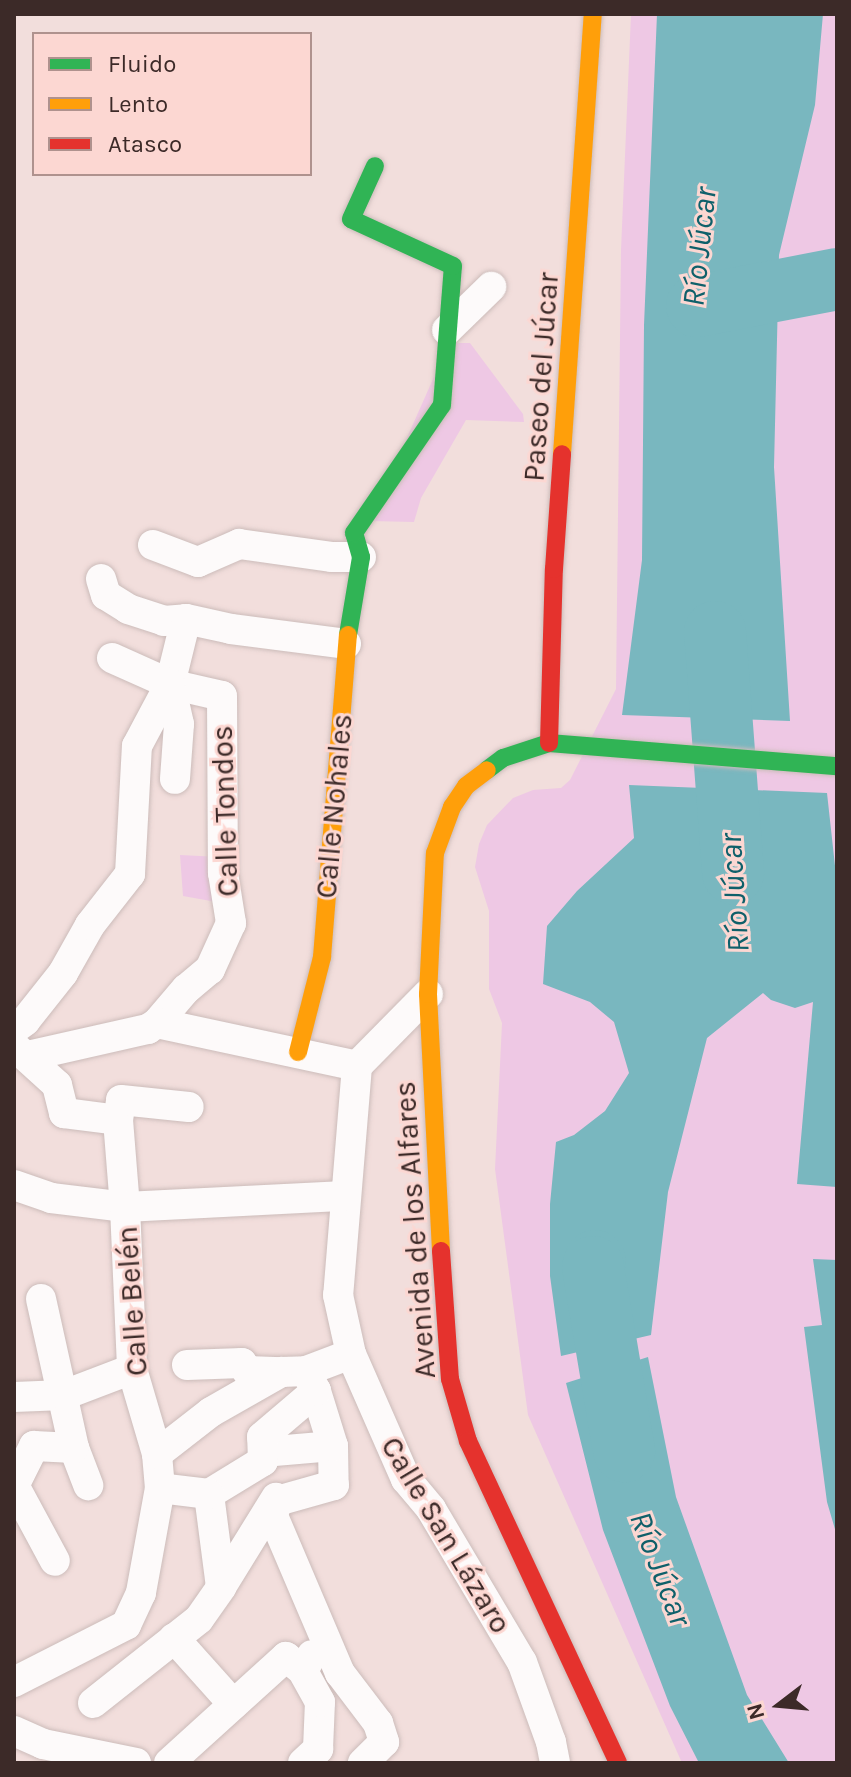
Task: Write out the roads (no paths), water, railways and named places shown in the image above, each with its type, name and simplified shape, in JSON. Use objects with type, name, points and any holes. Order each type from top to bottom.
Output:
[{"type":"street","name":"Paseo del Júcar","points":[[549,743],[554,569],[570,382],[593,14]]},
{"type":"street","name":"Calle Nohales","points":[[298,1052],[322,957],[346,644],[361,557],[354,533],[442,405],[453,266],[351,219],[375,166]]},
{"type":"street","points":[[447,330],[491,287]]},
{"type":"street","points":[[153,545],[198,562],[239,544],[331,557],[361,557]]},
{"type":"street","points":[[101,579],[106,595],[128,609],[164,621],[186,619],[231,629],[346,644]]},
{"type":"street","points":[[14,1029],[25,1021],[63,973],[90,925],[130,874],[137,746],[170,684],[186,619]]},
{"type":"street","points":[[112,658],[170,684]]},
{"type":"street","points":[[170,684],[179,724],[175,779]]},
{"type":"street","name":"Calle Tondos","points":[[157,1023],[186,989],[210,969],[231,923],[223,873],[222,696],[170,684]]},
{"type":"street","points":[[21,1051],[148,1029],[157,1023],[357,1066],[428,994],[435,853],[452,807],[466,786],[493,765],[526,749],[549,743],[833,766]]},
{"type":"street","name":"Avenida de los Alfares","points":[[428,994],[450,1379],[458,1410],[488,1487],[618,1763]]},
{"type":"street","points":[[21,1051],[57,1085],[64,1113],[118,1120]]},
{"type":"street","name":"Calle San Lázaro","points":[[357,1066],[338,1295],[351,1354],[406,1479],[431,1509],[522,1662],[551,1742],[555,1763]]},
{"type":"street","points":[[125,1207],[118,1120],[121,1100],[189,1107]]},
{"type":"street","name":"Calle Belén","points":[[14,1185],[51,1198],[125,1207],[345,1196]]},
{"type":"street","name":"Calle Belén","points":[[125,1207],[132,1369],[157,1454],[160,1488],[141,1593],[126,1625]]},
{"type":"street","points":[[41,1299],[74,1448],[88,1485]]},
{"type":"street","points":[[157,1454],[211,1412],[301,1378],[351,1354]]},
{"type":"street","points":[[187,1365],[242,1363],[247,1371],[301,1378]]},
{"type":"street","points":[[14,1397],[64,1395],[132,1369]]},
{"type":"street","points":[[93,1703],[199,1619],[277,1501],[334,1485],[333,1446],[301,1378]]},
{"type":"street","points":[[301,1378],[262,1437],[263,1456],[277,1501],[273,1516],[340,1673],[378,1723],[384,1742],[363,1763]]},
{"type":"street","points":[[55,1561],[14,1486],[34,1446],[74,1448]]},
{"type":"street","points":[[160,1488],[209,1494],[263,1456],[333,1446]]},
{"type":"street","points":[[209,1494],[221,1587]]},
{"type":"street","points":[[14,1682],[126,1625],[163,1648],[233,1704]]},
{"type":"street","points":[[303,1671],[324,1632]]},
{"type":"street","points":[[169,1763],[286,1657],[303,1671],[320,1702],[318,1749],[303,1763]]},
{"type":"street","points":[[14,1731],[43,1744],[136,1763]]},
{"type":"water","points":[[657,14],[823,14],[815,105],[779,255],[774,467],[790,721],[622,715],[642,560],[644,325]]},
{"type":"water","points":[[629,785],[827,793],[837,884],[837,1187],[797,1184],[813,1002],[795,1008],[771,1000],[763,993],[707,1038],[668,1192],[651,1335],[561,1356],[550,1276],[550,1204],[556,1142],[574,1135],[605,1111],[629,1073],[614,1022],[590,1002],[543,984],[547,926],[577,891],[634,838]]},
{"type":"water","points":[[813,1259],[837,1260],[837,1536],[827,1502],[804,1327],[822,1325]]},
{"type":"water","points":[[648,1357],[676,1497],[747,1695],[789,1763],[699,1763],[670,1706],[603,1530],[566,1383]]},
{"type":"waterway","points":[[697,306],[837,279]]},
{"type":"waterway","name":"Río Júcar","points":[[715,632],[733,873]]},
{"type":"waterway","name":"Río Júcar","points":[[595,1261],[593,1267],[624,1451]]}]
